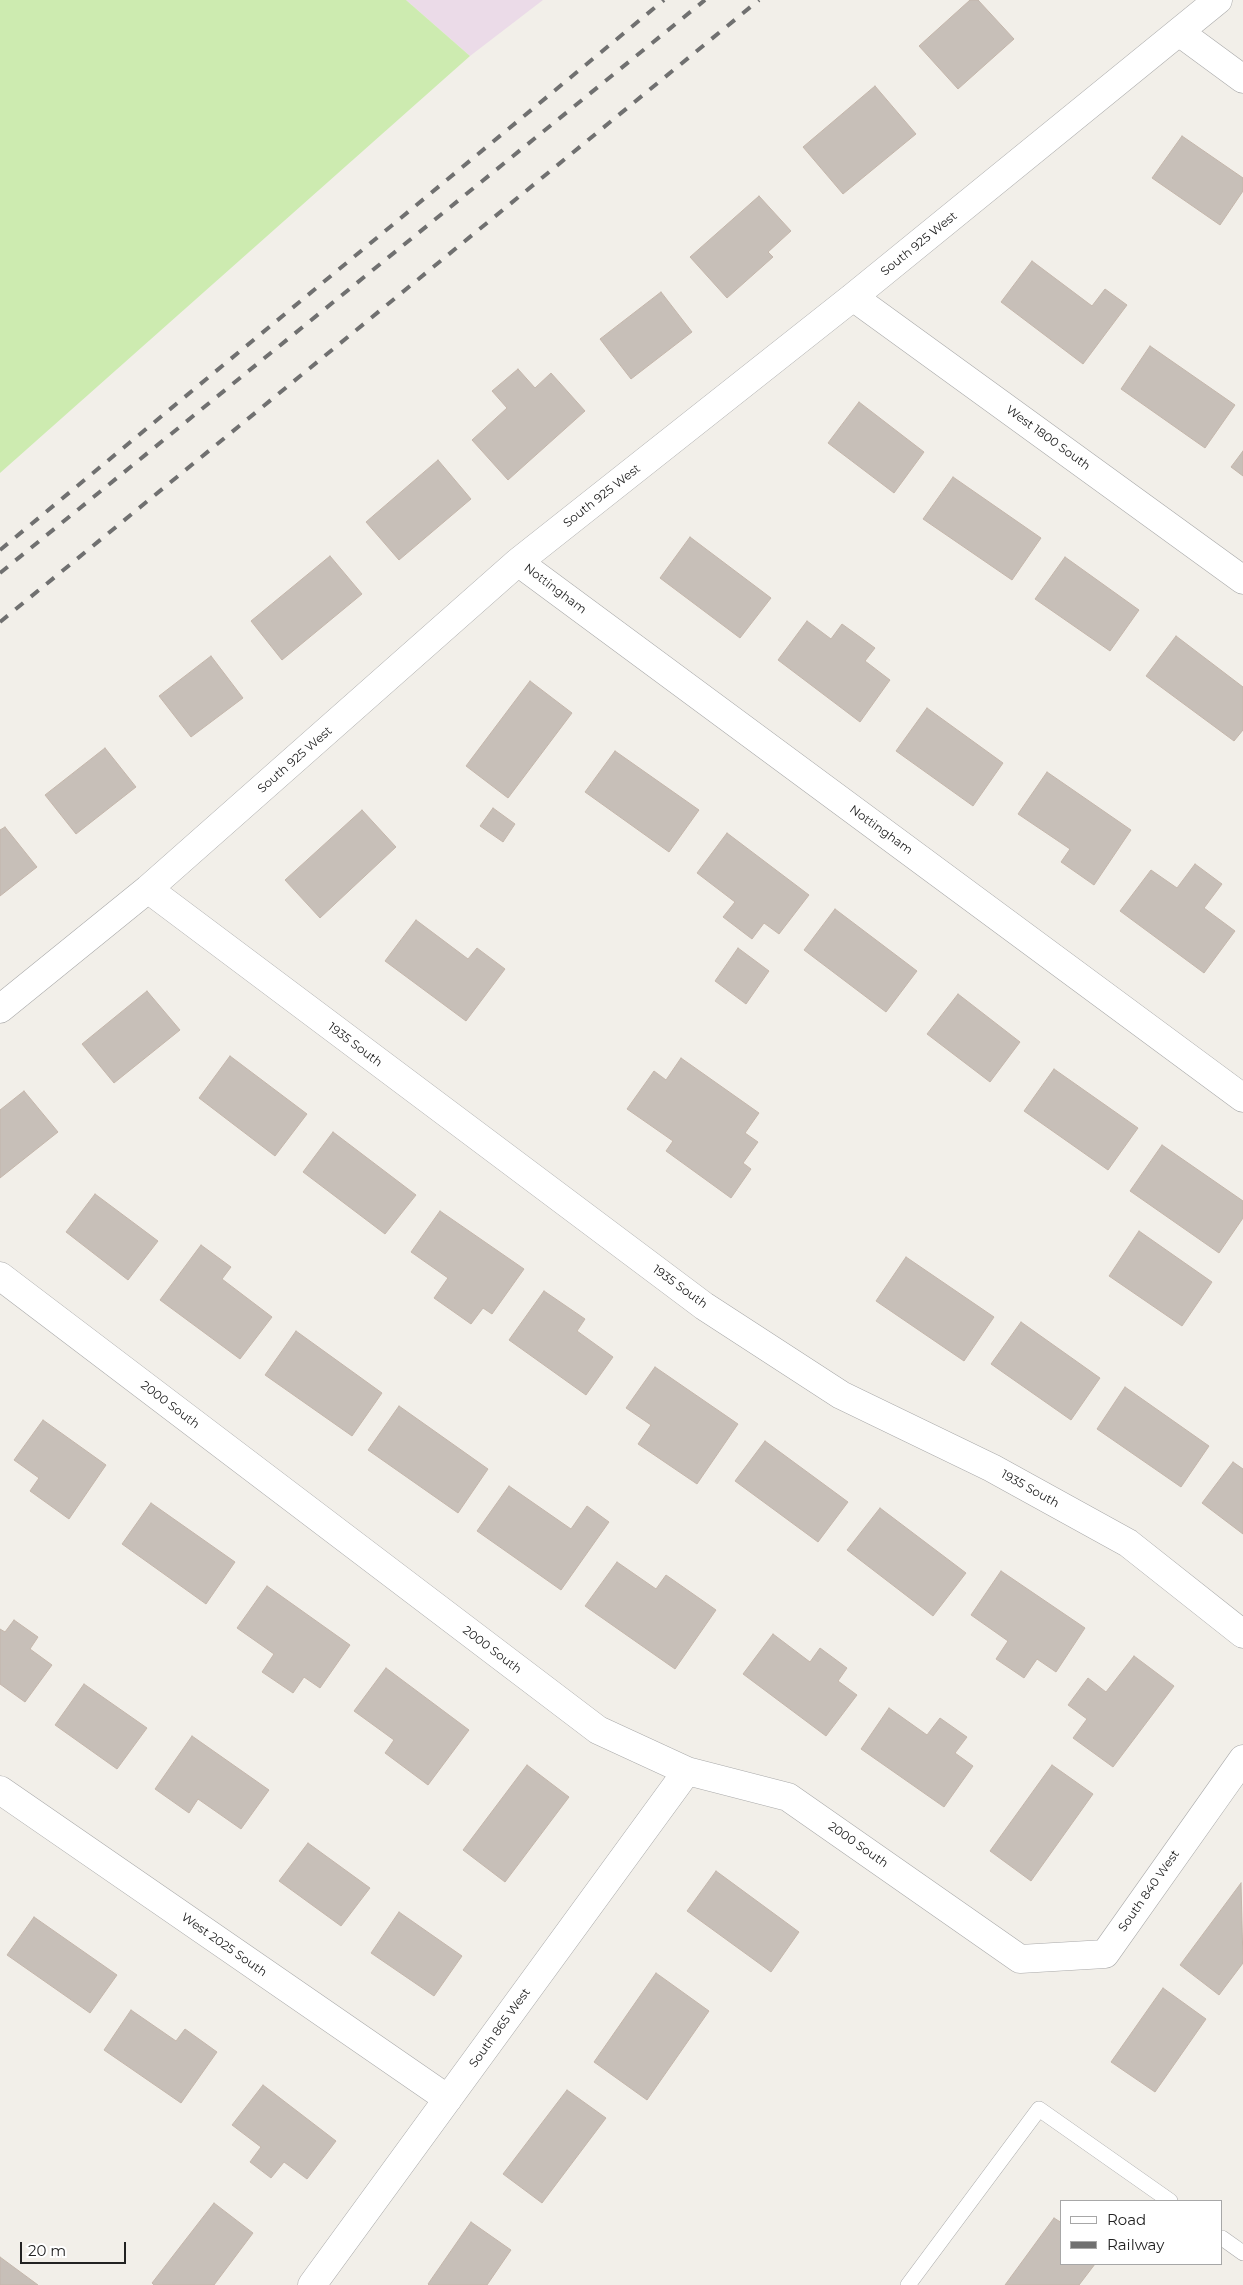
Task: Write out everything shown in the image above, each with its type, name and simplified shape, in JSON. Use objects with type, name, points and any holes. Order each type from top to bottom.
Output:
[{"type":"street","name":"South 925 West","points":[[0,1009],[148,890],[518,562],[853,297],[1218,0]]},
{"type":"street","points":[[1179,32],[1243,79]]},
{"type":"street","name":"West 1800 South","points":[[853,297],[1243,580]]},
{"type":"street","name":"Nottingham","points":[[518,562],[1243,1098]]},
{"type":"street","name":"1935 South","points":[[148,890],[704,1306],[842,1395],[992,1468],[1128,1543],[1243,1634]]},
{"type":"street","name":"2000 South","points":[[0,1276],[598,1730],[687,1771],[788,1797],[1020,1959]]},
{"type":"street","name":"South 840 West","points":[[1020,1959],[1105,1954],[1243,1759]]},
{"type":"street","name":"South 865 West","points":[[312,2285],[687,1771]]},
{"type":"street","name":"West 2025 South","points":[[0,1790],[448,2099]]},
{"type":"lane","points":[[908,2285],[1039,2110],[1169,2200]]},
{"type":"lane","points":[[1223,2239],[1243,2253]]},
{"type":"shaded area","points":[[406,0],[543,0],[470,56]]},
{"type":"green space","points":[[0,0],[406,0],[470,56],[0,473]]},
{"type":"building","points":[[970,0],[978,0],[1014,39],[958,89],[919,46]]},
{"type":"building","points":[[875,86],[916,134],[843,194],[803,147]]},
{"type":"building","points":[[1182,136],[1243,178],[1243,191],[1220,225],[1152,178]]},
{"type":"building","points":[[759,196],[791,231],[768,252],[773,257],[727,298],[690,257]]},
{"type":"building","points":[[1032,261],[1092,306],[1105,289],[1127,305],[1083,364],[1001,302]]},
{"type":"building","points":[[661,292],[692,332],[631,379],[600,339]]},
{"type":"building","points":[[1150,346],[1235,405],[1205,448],[1121,389]]},
{"type":"building","points":[[518,369],[535,388],[551,373],[585,411],[508,480],[472,440],[507,408],[492,391]]},
{"type":"building","points":[[859,402],[924,452],[894,493],[828,443]]},
{"type":"building","points":[[1243,451],[1243,476],[1231,467]]},
{"type":"building","points":[[438,460],[471,499],[399,560],[366,522]]},
{"type":"building","points":[[953,477],[1041,538],[1012,580],[923,519]]},
{"type":"building","points":[[690,537],[771,598],[740,638],[660,578]]},
{"type":"building","points":[[330,556],[362,594],[282,660],[251,621]]},
{"type":"building","points":[[1065,557],[1139,610],[1110,651],[1035,599]]},
{"type":"building","points":[[807,621],[831,639],[842,624],[875,648],[865,661],[890,680],[860,722],[778,660]]},
{"type":"building","points":[[1176,636],[1243,687],[1243,730],[1234,741],[1146,676]]},
{"type":"building","points":[[211,656],[243,698],[191,737],[159,696]]},
{"type":"building","points":[[530,681],[572,713],[508,798],[466,766]]},
{"type":"building","points":[[927,708],[1003,763],[973,806],[896,751]]},
{"type":"building","points":[[105,748],[136,787],[76,834],[45,795]]},
{"type":"building","points":[[615,751],[699,810],[669,852],[585,792]]},
{"type":"building","points":[[1047,772],[1131,830],[1094,885],[1061,862],[1070,849],[1018,814]]},
{"type":"building","points":[[493,808],[515,824],[503,842],[480,826]]},
{"type":"building","points":[[362,810],[396,847],[320,918],[285,880]]},
{"type":"building","points":[[5,827],[37,867],[0,896],[0,830]]},
{"type":"building","points":[[727,833],[809,895],[779,934],[764,923],[752,939],[723,917],[735,902],[697,873]]},
{"type":"building","points":[[1195,864],[1222,884],[1204,908],[1235,931],[1204,973],[1120,911],[1151,870],[1177,888]]},
{"type":"building","points":[[835,909],[917,971],[886,1012],[804,950]]},
{"type":"building","points":[[416,920],[468,959],[477,948],[505,969],[466,1021],[385,961]]},
{"type":"building","points":[[738,948],[769,971],[746,1004],[715,981]]},
{"type":"building","points":[[147,991],[180,1030],[114,1083],[82,1044]]},
{"type":"building","points":[[958,994],[1020,1042],[990,1082],[927,1034]]},
{"type":"building","points":[[230,1056],[307,1114],[275,1156],[199,1098]]},
{"type":"building","points":[[681,1058],[759,1113],[745,1133],[758,1142],[743,1163],[751,1169],[731,1198],[666,1151],[673,1141],[627,1109],[654,1071],[666,1080]]},
{"type":"building","points":[[1054,1069],[1138,1128],[1108,1170],[1024,1111]]},
{"type":"building","points":[[24,1091],[58,1132],[0,1178],[0,1110]]},
{"type":"building","points":[[333,1132],[416,1195],[385,1234],[303,1172]]},
{"type":"building","points":[[1162,1145],[1243,1201],[1243,1218],[1219,1253],[1130,1191]]},
{"type":"building","points":[[95,1194],[158,1241],[128,1280],[66,1232]]},
{"type":"building","points":[[440,1211],[524,1269],[492,1314],[483,1308],[471,1324],[434,1298],[448,1278],[411,1252]]},
{"type":"building","points":[[1139,1231],[1212,1282],[1182,1326],[1109,1276]]},
{"type":"building","points":[[201,1245],[231,1267],[222,1279],[272,1317],[240,1359],[160,1300]]},
{"type":"building","points":[[906,1257],[994,1317],[964,1361],[876,1301]]},
{"type":"building","points":[[544,1291],[585,1319],[577,1331],[613,1357],[586,1395],[509,1340]]},
{"type":"building","points":[[1021,1322],[1100,1378],[1071,1420],[991,1364]]},
{"type":"building","points":[[296,1331],[382,1393],[352,1436],[265,1375]]},
{"type":"building","points":[[655,1367],[738,1424],[697,1484],[638,1444],[651,1425],[626,1408]]},
{"type":"building","points":[[1125,1387],[1209,1446],[1181,1487],[1097,1429]]},
{"type":"building","points":[[399,1406],[488,1469],[458,1513],[368,1450]]},
{"type":"building","points":[[43,1420],[106,1465],[69,1519],[30,1491],[39,1478],[14,1460]]},
{"type":"building","points":[[765,1441],[848,1502],[818,1542],[735,1481]]},
{"type":"building","points":[[1233,1462],[1243,1469],[1243,1534],[1202,1503]]},
{"type":"building","points":[[509,1486],[571,1529],[587,1506],[609,1522],[561,1590],[477,1531]]},
{"type":"building","points":[[151,1503],[235,1562],[206,1604],[122,1544]]},
{"type":"building","points":[[880,1508],[966,1573],[933,1616],[847,1550]]},
{"type":"building","points":[[617,1562],[656,1589],[666,1575],[716,1610],[675,1669],[585,1606]]},
{"type":"building","points":[[1001,1571],[1085,1628],[1056,1672],[1037,1659],[1024,1678],[996,1659],[1008,1641],[971,1615]]},
{"type":"building","points":[[267,1586],[350,1645],[320,1688],[304,1677],[293,1693],[262,1672],[274,1654],[237,1628]]},
{"type":"building","points":[[14,1620],[38,1637],[30,1649],[52,1665],[25,1702],[0,1684],[0,1629],[5,1632]]},
{"type":"building","points":[[773,1634],[810,1662],[820,1648],[847,1668],[838,1681],[857,1695],[826,1736],[743,1674]]},
{"type":"building","points":[[1134,1656],[1174,1686],[1113,1767],[1073,1738],[1087,1719],[1068,1705],[1088,1678],[1106,1692]]},
{"type":"building","points":[[386,1668],[469,1730],[428,1785],[385,1753],[394,1740],[354,1711]]},
{"type":"building","points":[[84,1684],[147,1728],[117,1769],[55,1725]]},
{"type":"building","points":[[889,1708],[927,1735],[940,1718],[967,1737],[955,1753],[973,1766],[944,1807],[861,1749]]},
{"type":"building","points":[[192,1736],[269,1790],[241,1829],[198,1799],[189,1813],[155,1789]]},
{"type":"building","points":[[527,1765],[569,1797],[505,1882],[463,1850]]},
{"type":"building","points":[[1052,1765],[1093,1794],[1031,1881],[990,1851]]},
{"type":"building","points":[[308,1843],[370,1888],[341,1926],[279,1881]]},
{"type":"building","points":[[716,1871],[799,1932],[771,1972],[687,1911]]},
{"type":"building","points":[[1241,1883],[1243,1963],[1219,1995],[1180,1965]]},
{"type":"building","points":[[399,1912],[462,1956],[434,1996],[371,1953]]},
{"type":"building","points":[[34,1917],[117,1975],[90,2013],[7,1955]]},
{"type":"building","points":[[656,1973],[709,2011],[647,2100],[594,2062]]},
{"type":"building","points":[[1163,1988],[1206,2019],[1155,2092],[1111,2062]]},
{"type":"building","points":[[131,2010],[176,2041],[185,2029],[217,2052],[181,2103],[104,2050]]},
{"type":"building","points":[[263,2085],[336,2141],[307,2179],[284,2162],[271,2178],[250,2162],[261,2147],[232,2125]]},
{"type":"building","points":[[567,2090],[606,2118],[542,2203],[503,2174]]},
{"type":"building","points":[[214,2203],[253,2233],[214,2285],[154,2285],[152,2283]]},
{"type":"building","points":[[1054,2218],[1060,2222],[1060,2265],[1094,2265],[1079,2285],[1005,2285]]},
{"type":"building","points":[[471,2222],[511,2250],[487,2285],[429,2285],[428,2284]]},
{"type":"building","points":[[0,2257],[38,2285],[0,2285]]},
{"type":"railway","points":[[0,550],[664,0]]},
{"type":"railway","points":[[0,573],[705,0]]},
{"type":"railway","points":[[0,622],[759,0]]}]
